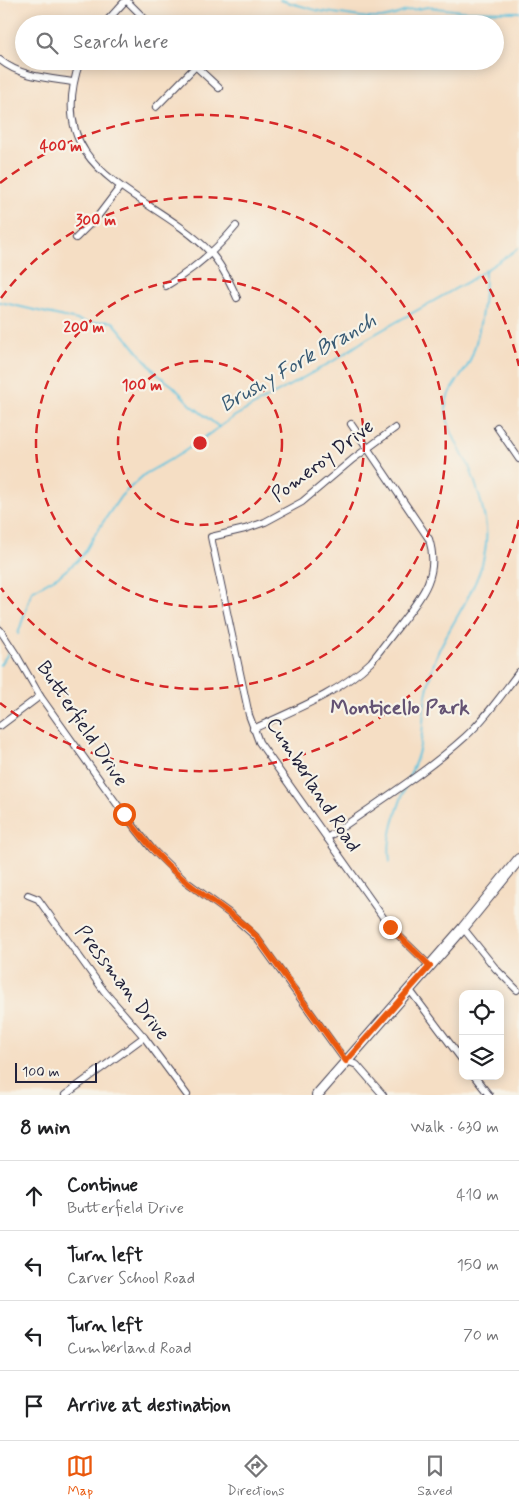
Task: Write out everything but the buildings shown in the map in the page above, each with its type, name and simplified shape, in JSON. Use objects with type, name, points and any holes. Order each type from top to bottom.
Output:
[{"type":"main road","points":[[317,1095],[463,928],[519,859]]},
{"type":"street","points":[[112,15],[126,0],[141,15]]},
{"type":"street","points":[[0,60],[15,69]]},
{"type":"street","points":[[17,70],[26,74],[73,82]]},
{"type":"street","points":[[77,70],[73,82],[72,114],[82,147],[97,167],[120,187],[169,218],[212,253],[227,276],[237,298]]},
{"type":"street","points":[[156,107],[188,70]]},
{"type":"street","points":[[200,70],[219,88]]},
{"type":"street","points":[[76,238],[98,216],[120,187]]},
{"type":"street","points":[[166,286],[212,253],[236,226]]},
{"type":"street","points":[[253,729],[333,690],[362,671],[377,654],[427,586],[432,564],[432,550],[429,538],[351,424]]},
{"type":"street","points":[[497,427],[519,459]]},
{"type":"street","name":"Pomeroy Drive","points":[[211,537],[245,529],[282,513],[311,495],[368,448],[396,428]]},
{"type":"street","name":"Cumberland Road","points":[[211,537],[253,729],[273,762],[390,927],[430,966]]},
{"type":"street","name":"Butterfield Drive","points":[[0,630],[13,648],[40,696],[124,814],[152,849],[184,880],[229,913],[256,936],[346,1061],[357,1065],[383,1095]]},
{"type":"street","points":[[327,838],[423,770],[466,736],[482,720],[519,672]]},
{"type":"street","points":[[0,726],[40,696]]},
{"type":"street","name":"Pressman Drive","points":[[28,895],[38,899],[104,990],[144,1037],[187,1095]]},
{"type":"street","points":[[463,928],[496,969],[517,990]]},
{"type":"street","points":[[409,990],[459,1056]]},
{"type":"street","points":[[65,1095],[144,1037]]},
{"type":"street","points":[[477,1080],[489,1095]]},
{"type":"waterway","points":[[280,0],[319,11],[347,15]]},
{"type":"waterway","points":[[395,15],[428,7],[462,11],[519,12]]},
{"type":"waterway","name":"Brushy Fork Branch","points":[[18,634],[32,591],[60,575],[77,561],[85,552],[121,496],[145,474],[182,453],[235,416],[469,281],[519,248]]},
{"type":"waterway","points":[[408,779],[416,761],[420,745],[425,702],[434,663],[472,588],[484,555],[486,538],[482,506],[469,466],[457,445],[450,426],[446,407],[449,395],[473,353],[483,305],[485,270]]},
{"type":"waterway","points":[[0,302],[90,323],[113,322],[157,374],[219,427]]},
{"type":"waterway","name":"Brushy Fork Branch","points":[[0,665],[8,654]]},
{"type":"waterway","points":[[390,862],[391,834],[405,788]]},
{"type":"district","name":"Monticello Park","points":[[400,708]]},
{"type":"route","points":[[124,814],[167,865],[256,936],[346,1061],[430,966],[390,927]]}]
